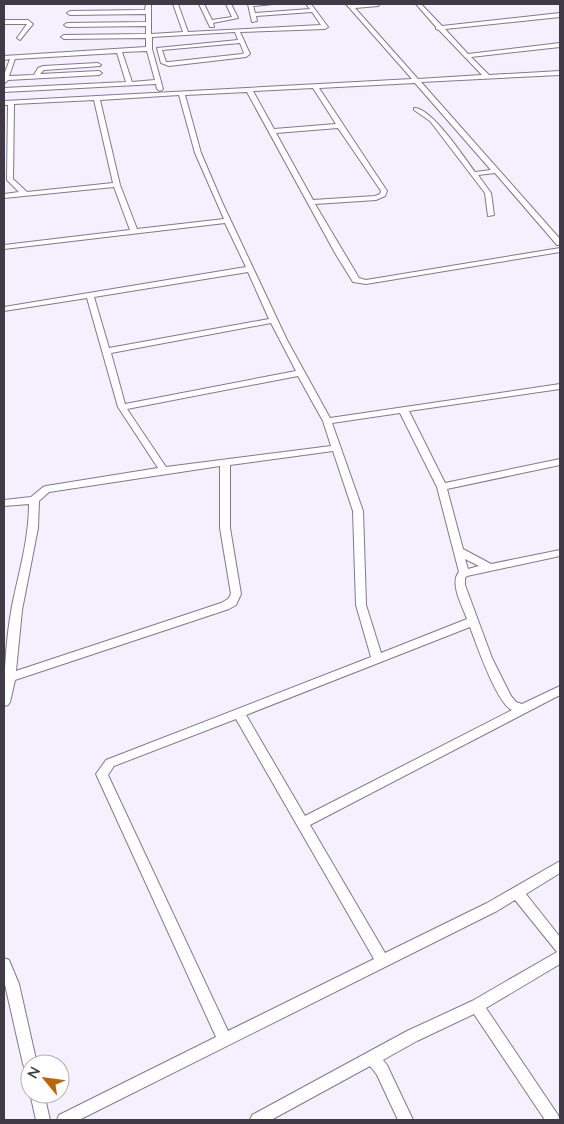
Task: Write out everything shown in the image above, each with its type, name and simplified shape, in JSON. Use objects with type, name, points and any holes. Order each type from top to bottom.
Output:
[{"type":"street","points":[[59,54],[72,4]]},
{"type":"street","points":[[148,4],[149,49],[161,94]]},
{"type":"street","points":[[175,4],[186,34]]},
{"type":"street","points":[[202,4],[215,32]]},
{"type":"street","points":[[210,22],[235,18],[229,4]]},
{"type":"street","points":[[257,28],[250,4],[270,4]]},
{"type":"street","points":[[64,37],[148,36],[257,28],[324,27],[309,4]]},
{"type":"street","points":[[349,5],[378,4]]},
{"type":"street","points":[[418,4],[438,28],[488,78]]},
{"type":"street","points":[[349,5],[560,243]]},
{"type":"street","points":[[254,15],[313,10]]},
{"type":"street","points":[[70,13],[148,12]]},
{"type":"street","points":[[286,12],[296,28]]},
{"type":"street","points":[[438,28],[560,15]]},
{"type":"street","points":[[4,22],[28,22],[30,24],[20,38]]},
{"type":"street","points":[[67,25],[147,24]]},
{"type":"street","points":[[237,30],[241,41],[246,55],[166,64],[159,49],[241,41]]},
{"type":"street","points":[[216,44],[222,58]]},
{"type":"street","points":[[188,46],[194,61]]},
{"type":"street","points":[[466,56],[560,46]]},
{"type":"street","points":[[4,58],[149,49]]},
{"type":"street","points":[[118,51],[130,84]]},
{"type":"street","points":[[94,52],[102,85]]},
{"type":"street","points":[[13,58],[5,80],[36,76],[99,73]]},
{"type":"street","points":[[36,76],[41,68],[98,65]]},
{"type":"street","points":[[24,194],[10,180],[7,103],[560,73]]},
{"type":"street","points":[[4,90],[158,82]]},
{"type":"street","points":[[311,202],[383,196],[384,191],[315,86]]},
{"type":"street","points":[[61,100],[65,87]]},
{"type":"street","points":[[249,90],[352,275],[361,281],[458,268],[560,250]]},
{"type":"street","points":[[181,93],[198,153],[250,270],[326,421],[358,511],[361,604],[377,658]]},
{"type":"street","points":[[97,98],[117,185],[135,232]]},
{"type":"street","points":[[416,109],[432,120],[488,193],[490,215]]},
{"type":"street","points":[[272,131],[340,126]]},
{"type":"street","points":[[472,174],[497,171]]},
{"type":"street","points":[[4,186],[10,180]]},
{"type":"street","points":[[4,196],[117,185]]},
{"type":"street","points":[[4,247],[228,221]]},
{"type":"street","points":[[4,309],[250,270]]},
{"type":"street","points":[[90,295],[122,407],[164,470]]},
{"type":"street","points":[[106,351],[274,320]]},
{"type":"street","points":[[122,407],[300,372]]},
{"type":"street","points":[[326,421],[404,411],[560,386]]},
{"type":"street","points":[[404,411],[442,486],[464,573]]},
{"type":"street","points":[[4,503],[34,500],[46,489],[164,470],[225,464],[336,448]]},
{"type":"street","points":[[442,486],[560,462]]},
{"type":"street","points":[[10,678],[225,606],[232,602],[236,594],[225,528],[225,464]]},
{"type":"street","points":[[4,702],[10,678],[34,500]]},
{"type":"street","points":[[458,551],[489,567]]},
{"type":"street","points":[[524,710],[512,705],[507,699],[487,658],[460,585],[460,577],[464,573],[489,567],[560,553]]},
{"type":"street","points":[[224,1038],[102,774],[110,763],[474,621]]},
{"type":"street","points":[[303,823],[560,690]]},
{"type":"street","points":[[238,712],[382,961]]},
{"type":"street","points":[[64,1120],[224,1038],[382,961],[517,892],[560,867]]},
{"type":"street","points":[[517,892],[560,947]]},
{"type":"street","points":[[259,1120],[412,1036],[477,1006],[560,957]]},
{"type":"street","points":[[4,964],[12,984],[28,1054]]},
{"type":"street","points":[[477,1006],[553,1120]]},
{"type":"street","points":[[373,1059],[382,1070],[406,1120]]},
{"type":"street","points":[[39,1104],[43,1120]]}]
